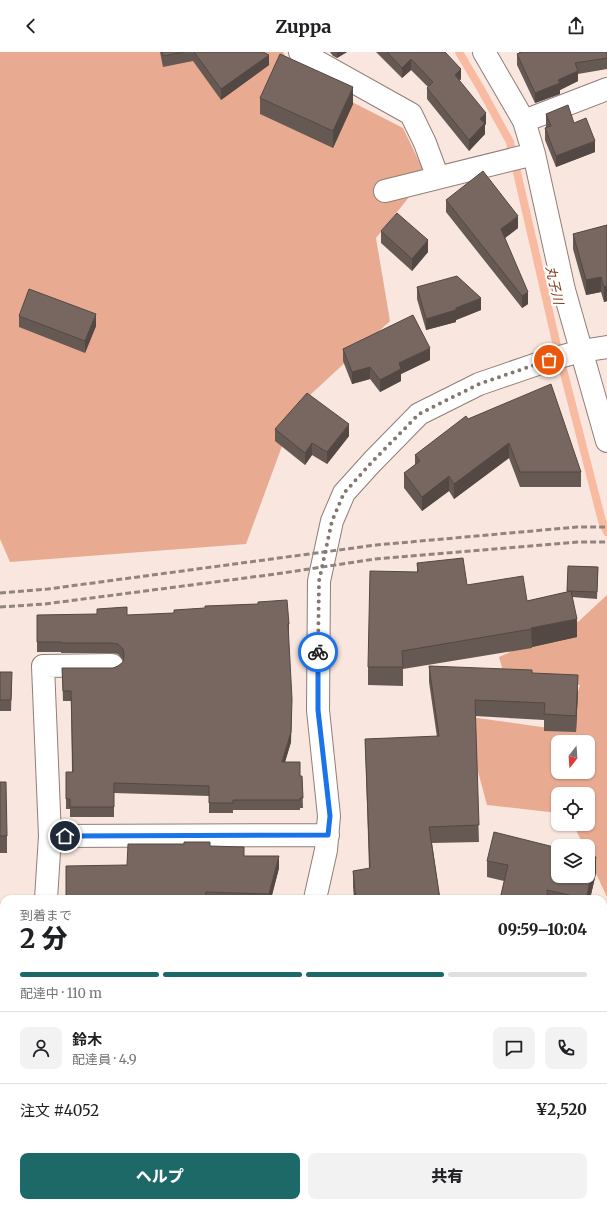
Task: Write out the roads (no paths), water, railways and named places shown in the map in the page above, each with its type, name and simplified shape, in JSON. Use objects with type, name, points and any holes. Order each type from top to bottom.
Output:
[{"type":"street","points":[[300,52],[412,114],[438,178]]},
{"type":"street","points":[[484,52],[524,121],[534,154],[564,290],[607,441]]},
{"type":"street","points":[[524,121],[607,89]]},
{"type":"street","points":[[385,191],[534,154]]},
{"type":"street","points":[[316,895],[328,835],[330,816],[318,710],[319,581],[332,521],[344,493],[419,414],[479,384],[549,360],[581,351],[607,347]]},
{"type":"street","points":[[46,895],[50,836],[43,666],[112,665]]},
{"type":"street","points":[[50,836],[328,835]]},
{"type":"waterway","name":"丸子川","points":[[459,52],[510,142],[557,346],[602,521],[607,532]]},
{"type":"railway","points":[[0,593],[48,589],[376,545],[577,527],[607,527]]},
{"type":"railway","points":[[0,607],[45,604],[276,574],[375,559],[578,542],[607,542]]}]
